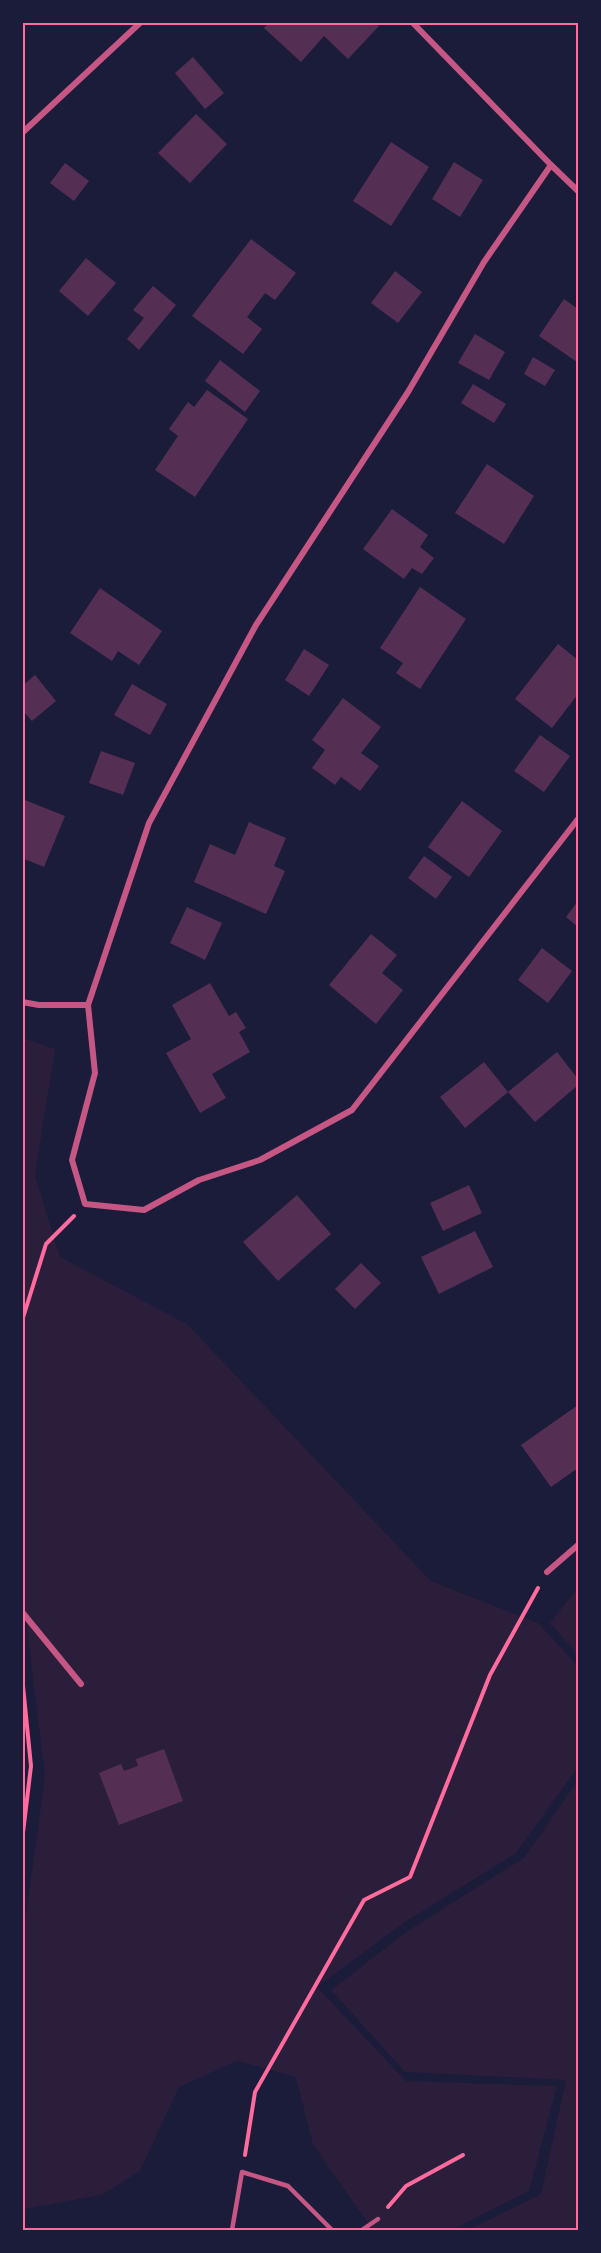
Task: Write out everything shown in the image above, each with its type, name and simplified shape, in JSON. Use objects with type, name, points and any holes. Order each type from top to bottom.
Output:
[{"type":"street","points":[[22,133],[141,22]]},
{"type":"street","points":[[412,22],[579,191]]},
{"type":"street","points":[[551,165],[484,262],[408,392],[256,625],[149,823],[88,1005],[95,1073],[72,1160],[84,1204],[144,1210],[199,1180],[260,1160],[352,1110],[579,819]]},
{"type":"street","points":[[22,1002],[39,1005],[88,1005]]},
{"type":"street","points":[[547,1572],[579,1545]]},
{"type":"street","points":[[22,1612],[81,1684]]},
{"type":"lane","points":[[232,2230],[242,2172],[288,2186],[332,2230]]},
{"type":"lane","points":[[362,2230],[378,2219]]},
{"type":"path","points":[[22,1321],[46,1244],[84,1204]]},
{"type":"path","points":[[242,2172],[255,2092],[364,1900],[410,1877],[490,1675],[547,1572]]},
{"type":"path","points":[[22,1676],[31,1766],[22,1840]]},
{"type":"path","points":[[378,2219],[406,2186],[463,2155]]},
{"type":"shaded area","points":[[23,1038],[55,1049],[35,1175],[60,1257],[187,1324],[431,1581],[538,1623],[578,1666],[578,1767],[516,1853],[405,1922],[317,1987],[406,2081],[557,2086],[529,2191],[452,2230],[373,2230],[313,2145],[296,2077],[237,2061],[179,2087],[140,2171],[102,2195],[23,2209],[22,1944],[45,1776],[22,1588]]},
{"type":"shaded area","points":[[578,1588],[578,1655],[550,1623]]},
{"type":"shaded area","points":[[578,1780],[578,2230],[468,2230],[541,2194],[566,2080],[405,2072],[331,1990],[409,1930],[524,1858]]},
{"type":"building","points":[[269,22],[375,22],[379,26],[348,59],[324,36],[301,62],[264,28]]},
{"type":"building","points":[[193,57],[224,93],[205,109],[175,73]]},
{"type":"building","points":[[196,114],[227,144],[190,183],[158,153]]},
{"type":"building","points":[[391,142],[429,167],[391,226],[353,201]]},
{"type":"building","points":[[454,162],[483,180],[460,217],[432,199]]},
{"type":"building","points":[[65,163],[89,181],[74,201],[50,183]]},
{"type":"building","points":[[251,239],[296,273],[275,300],[265,293],[247,317],[262,329],[243,354],[192,316]]},
{"type":"building","points":[[86,258],[116,283],[88,316],[59,291]]},
{"type":"building","points":[[395,271],[422,292],[398,323],[371,303]]},
{"type":"building","points":[[153,286],[176,305],[139,350],[127,339],[144,318],[133,310]]},
{"type":"building","points":[[564,299],[578,309],[577,362],[539,336]]},
{"type":"building","points":[[475,334],[505,352],[489,380],[458,363]]},
{"type":"building","points":[[533,357],[555,370],[545,386],[524,374]]},
{"type":"building","points":[[220,360],[260,391],[245,412],[205,381]]},
{"type":"building","points":[[473,384],[506,404],[494,423],[461,403]]},
{"type":"building","points":[[207,390],[248,419],[195,497],[155,470],[178,436],[169,429],[188,402],[194,407]]},
{"type":"building","points":[[487,464],[534,496],[504,544],[455,513]]},
{"type":"building","points":[[392,509],[428,535],[420,547],[434,558],[422,574],[412,568],[404,579],[363,549]]},
{"type":"building","points":[[420,587],[466,619],[420,689],[396,673],[403,663],[380,648]]},
{"type":"building","points":[[100,588],[162,631],[139,665],[118,651],[112,661],[70,633]]},
{"type":"building","points":[[558,644],[578,660],[578,694],[552,728],[515,699]]},
{"type":"building","points":[[304,649],[329,665],[309,696],[285,680]]},
{"type":"building","points":[[35,675],[56,701],[32,721],[22,710],[22,686]]},
{"type":"building","points":[[132,684],[167,704],[150,735],[114,715]]},
{"type":"building","points":[[343,698],[381,727],[361,753],[379,766],[360,791],[341,777],[335,785],[312,768],[325,750],[312,740]]},
{"type":"building","points":[[540,735],[570,756],[544,792],[514,771]]},
{"type":"building","points":[[101,751],[135,763],[123,795],[89,783]]},
{"type":"building","points":[[25,800],[65,816],[44,867],[22,858],[22,807]]},
{"type":"building","points":[[462,801],[502,831],[469,877],[428,847]]},
{"type":"building","points":[[249,822],[286,838],[274,866],[285,871],[266,914],[194,882],[210,844],[235,855]]},
{"type":"building","points":[[424,856],[452,877],[436,899],[408,878]]},
{"type":"building","points":[[578,901],[578,927],[566,917]]},
{"type":"building","points":[[187,907],[222,923],[205,960],[170,943]]},
{"type":"building","points":[[371,934],[397,955],[382,973],[403,990],[376,1024],[329,985]]},
{"type":"building","points":[[542,948],[572,971],[548,1003],[518,980]]},
{"type":"building","points":[[210,983],[229,1016],[236,1012],[246,1028],[239,1032],[250,1052],[212,1074],[226,1098],[200,1113],[166,1053],[191,1039],[172,1005]]},
{"type":"building","points":[[557,1052],[578,1079],[578,1085],[535,1122],[508,1092]]},
{"type":"building","points":[[484,1062],[508,1092],[465,1128],[440,1097]]},
{"type":"building","points":[[469,1185],[482,1213],[443,1231],[430,1203]]},
{"type":"building","points":[[297,1195],[331,1234],[278,1281],[243,1242]]},
{"type":"building","points":[[475,1231],[493,1267],[439,1294],[421,1257]]},
{"type":"building","points":[[361,1263],[381,1283],[355,1309],[335,1289]]},
{"type":"building","points":[[578,1405],[578,1468],[551,1487],[521,1445]]},
{"type":"building","points":[[164,1749],[183,1801],[119,1825],[99,1773],[121,1764],[124,1771],[138,1766],[136,1759]]}]
